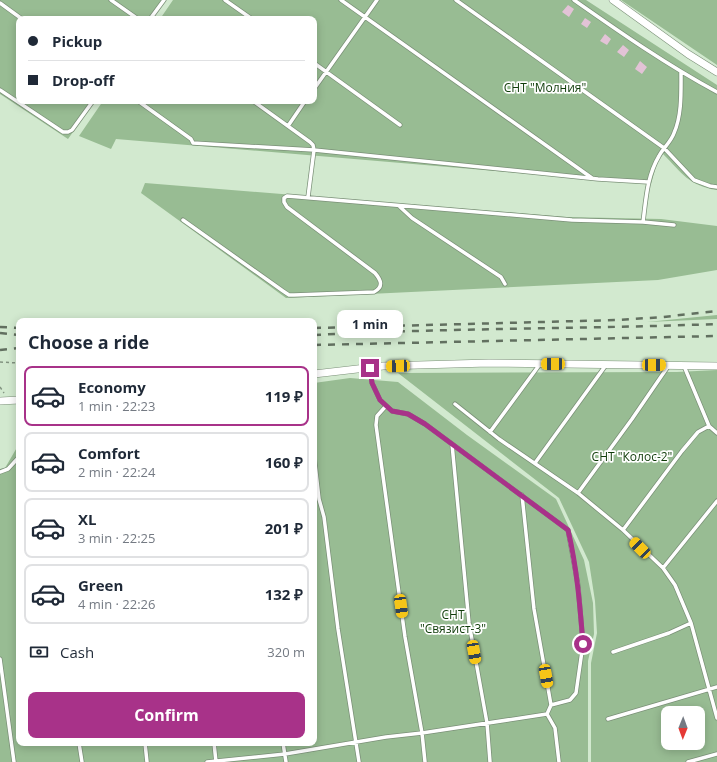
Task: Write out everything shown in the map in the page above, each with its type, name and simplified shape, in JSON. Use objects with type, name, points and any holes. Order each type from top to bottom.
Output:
[{"type":"street","points":[[613,0],[688,54],[717,72]]},
{"type":"street","points":[[317,374],[370,368],[489,364],[717,366]]},
{"type":"street","points":[[0,401],[16,400]]},
{"type":"lane","points":[[111,0],[134,16]]},
{"type":"lane","points":[[152,16],[164,0]]},
{"type":"lane","points":[[225,0],[248,16]]},
{"type":"lane","points":[[341,0],[592,178]]},
{"type":"lane","points":[[317,84],[377,0]]},
{"type":"lane","points":[[456,0],[664,148],[694,180],[717,187]]},
{"type":"lane","points":[[574,0],[647,51],[717,92]]},
{"type":"lane","points":[[0,3],[18,16]]},
{"type":"lane","points":[[317,65],[400,125]]},
{"type":"lane","points":[[643,222],[648,182],[659,156],[674,134],[677,125],[681,92],[681,72]]},
{"type":"lane","points":[[0,90],[16,101]]},
{"type":"lane","points":[[21,104],[63,132],[72,130],[91,104]]},
{"type":"lane","points":[[142,104],[191,139],[193,143],[314,150],[592,178],[648,182]]},
{"type":"lane","points":[[257,104],[310,142],[313,146],[314,150],[308,197]]},
{"type":"lane","points":[[288,126],[303,104]]},
{"type":"lane","points":[[183,220],[288,295],[294,296],[374,292],[379,290],[381,280],[375,273],[287,207],[284,202],[284,198],[287,196],[572,220],[643,222],[674,225]]},
{"type":"lane","points":[[399,206],[412,218],[501,277],[505,284]]},
{"type":"lane","points":[[490,432],[540,364]]},
{"type":"lane","points":[[535,464],[606,364]]},
{"type":"lane","points":[[578,494],[669,365]]},
{"type":"lane","points":[[683,365],[709,426],[717,433]]},
{"type":"lane","points":[[370,368],[372,383],[380,400],[392,411],[408,414],[425,424],[568,530],[573,549],[578,586],[583,644],[576,692],[570,700],[551,705]]},
{"type":"lane","points":[[455,404],[490,432],[578,494],[623,530],[663,568],[675,585],[691,623],[717,718]]},
{"type":"lane","points":[[386,406],[377,416],[376,425],[405,636],[422,733],[425,762]]},
{"type":"lane","points":[[623,530],[682,451],[698,432],[709,426]]},
{"type":"lane","points":[[452,444],[469,623],[487,723],[490,762]]},
{"type":"lane","points":[[0,472],[8,469],[16,460]]},
{"type":"lane","points":[[317,481],[319,499],[324,517],[338,628],[359,762]]},
{"type":"lane","points":[[522,495],[534,609],[551,705],[547,714]]},
{"type":"lane","points":[[663,568],[717,501]]},
{"type":"lane","points":[[613,652],[662,636],[691,623]]},
{"type":"lane","points":[[0,659],[14,762]]},
{"type":"lane","points":[[608,719],[717,687]]},
{"type":"lane","points":[[207,762],[285,754],[386,737],[547,714]]},
{"type":"lane","points":[[547,714],[555,728],[559,762]]},
{"type":"lane","points":[[79,746],[82,762]]},
{"type":"lane","points":[[145,746],[148,762]]},
{"type":"lane","points":[[214,746],[216,761]]},
{"type":"lane","points":[[284,746],[286,762]]},
{"type":"lane","points":[[688,762],[717,754]]},
{"type":"path","points":[[0,362],[16,363]]},
{"type":"green space","points":[[0,0],[164,0],[153,16],[16,16],[16,104],[93,104],[68,139],[0,94]]},
{"type":"green space","name":"СНТ \"Молния\"","points":[[173,0],[586,0],[717,85],[717,190],[699,185],[687,178],[663,154],[657,163],[651,184],[116,139],[111,149],[79,136],[101,104],[317,104],[317,16],[162,16]]},
{"type":"green space","points":[[621,0],[717,0],[717,65]]},
{"type":"green space","points":[[145,183],[567,217],[661,219],[717,226],[717,270],[658,280],[286,298],[141,193]]},
{"type":"green space","points":[[717,315],[717,319],[647,322]]},
{"type":"green space","name":"СНТ \"Колос-2\"","points":[[717,370],[717,762],[591,762],[591,663],[597,633],[595,601],[589,562],[559,498],[398,373],[677,372]]},
{"type":"green space","name":"СНТ \"Связист-3\"","points":[[350,378],[398,382],[467,435],[556,499],[584,560],[593,603],[594,634],[588,661],[588,762],[0,762],[0,469],[5,468],[16,449],[16,746],[317,746],[317,383]]},
{"type":"building","points":[[568,5],[574,9],[569,17],[562,12]]},
{"type":"building","points":[[585,18],[591,22],[587,28],[581,24]]},
{"type":"building","points":[[605,34],[611,39],[607,45],[600,41]]},
{"type":"building","points":[[623,45],[629,50],[624,57],[617,52]]},
{"type":"building","points":[[640,61],[647,67],[642,74],[635,69]]},
{"type":"railway","points":[[317,328],[618,320],[717,311]]},
{"type":"railway","points":[[317,335],[415,331],[717,324]]},
{"type":"railway","points":[[0,327],[16,328]]},
{"type":"railway","points":[[0,333],[16,335]]},
{"type":"railway","points":[[317,345],[717,336]]},
{"type":"railway","points":[[0,350],[16,348]]},
{"type":"route","points":[[370,368],[372,383],[380,400],[392,411],[408,414],[425,424],[568,530],[573,549],[578,586],[583,644]]}]
